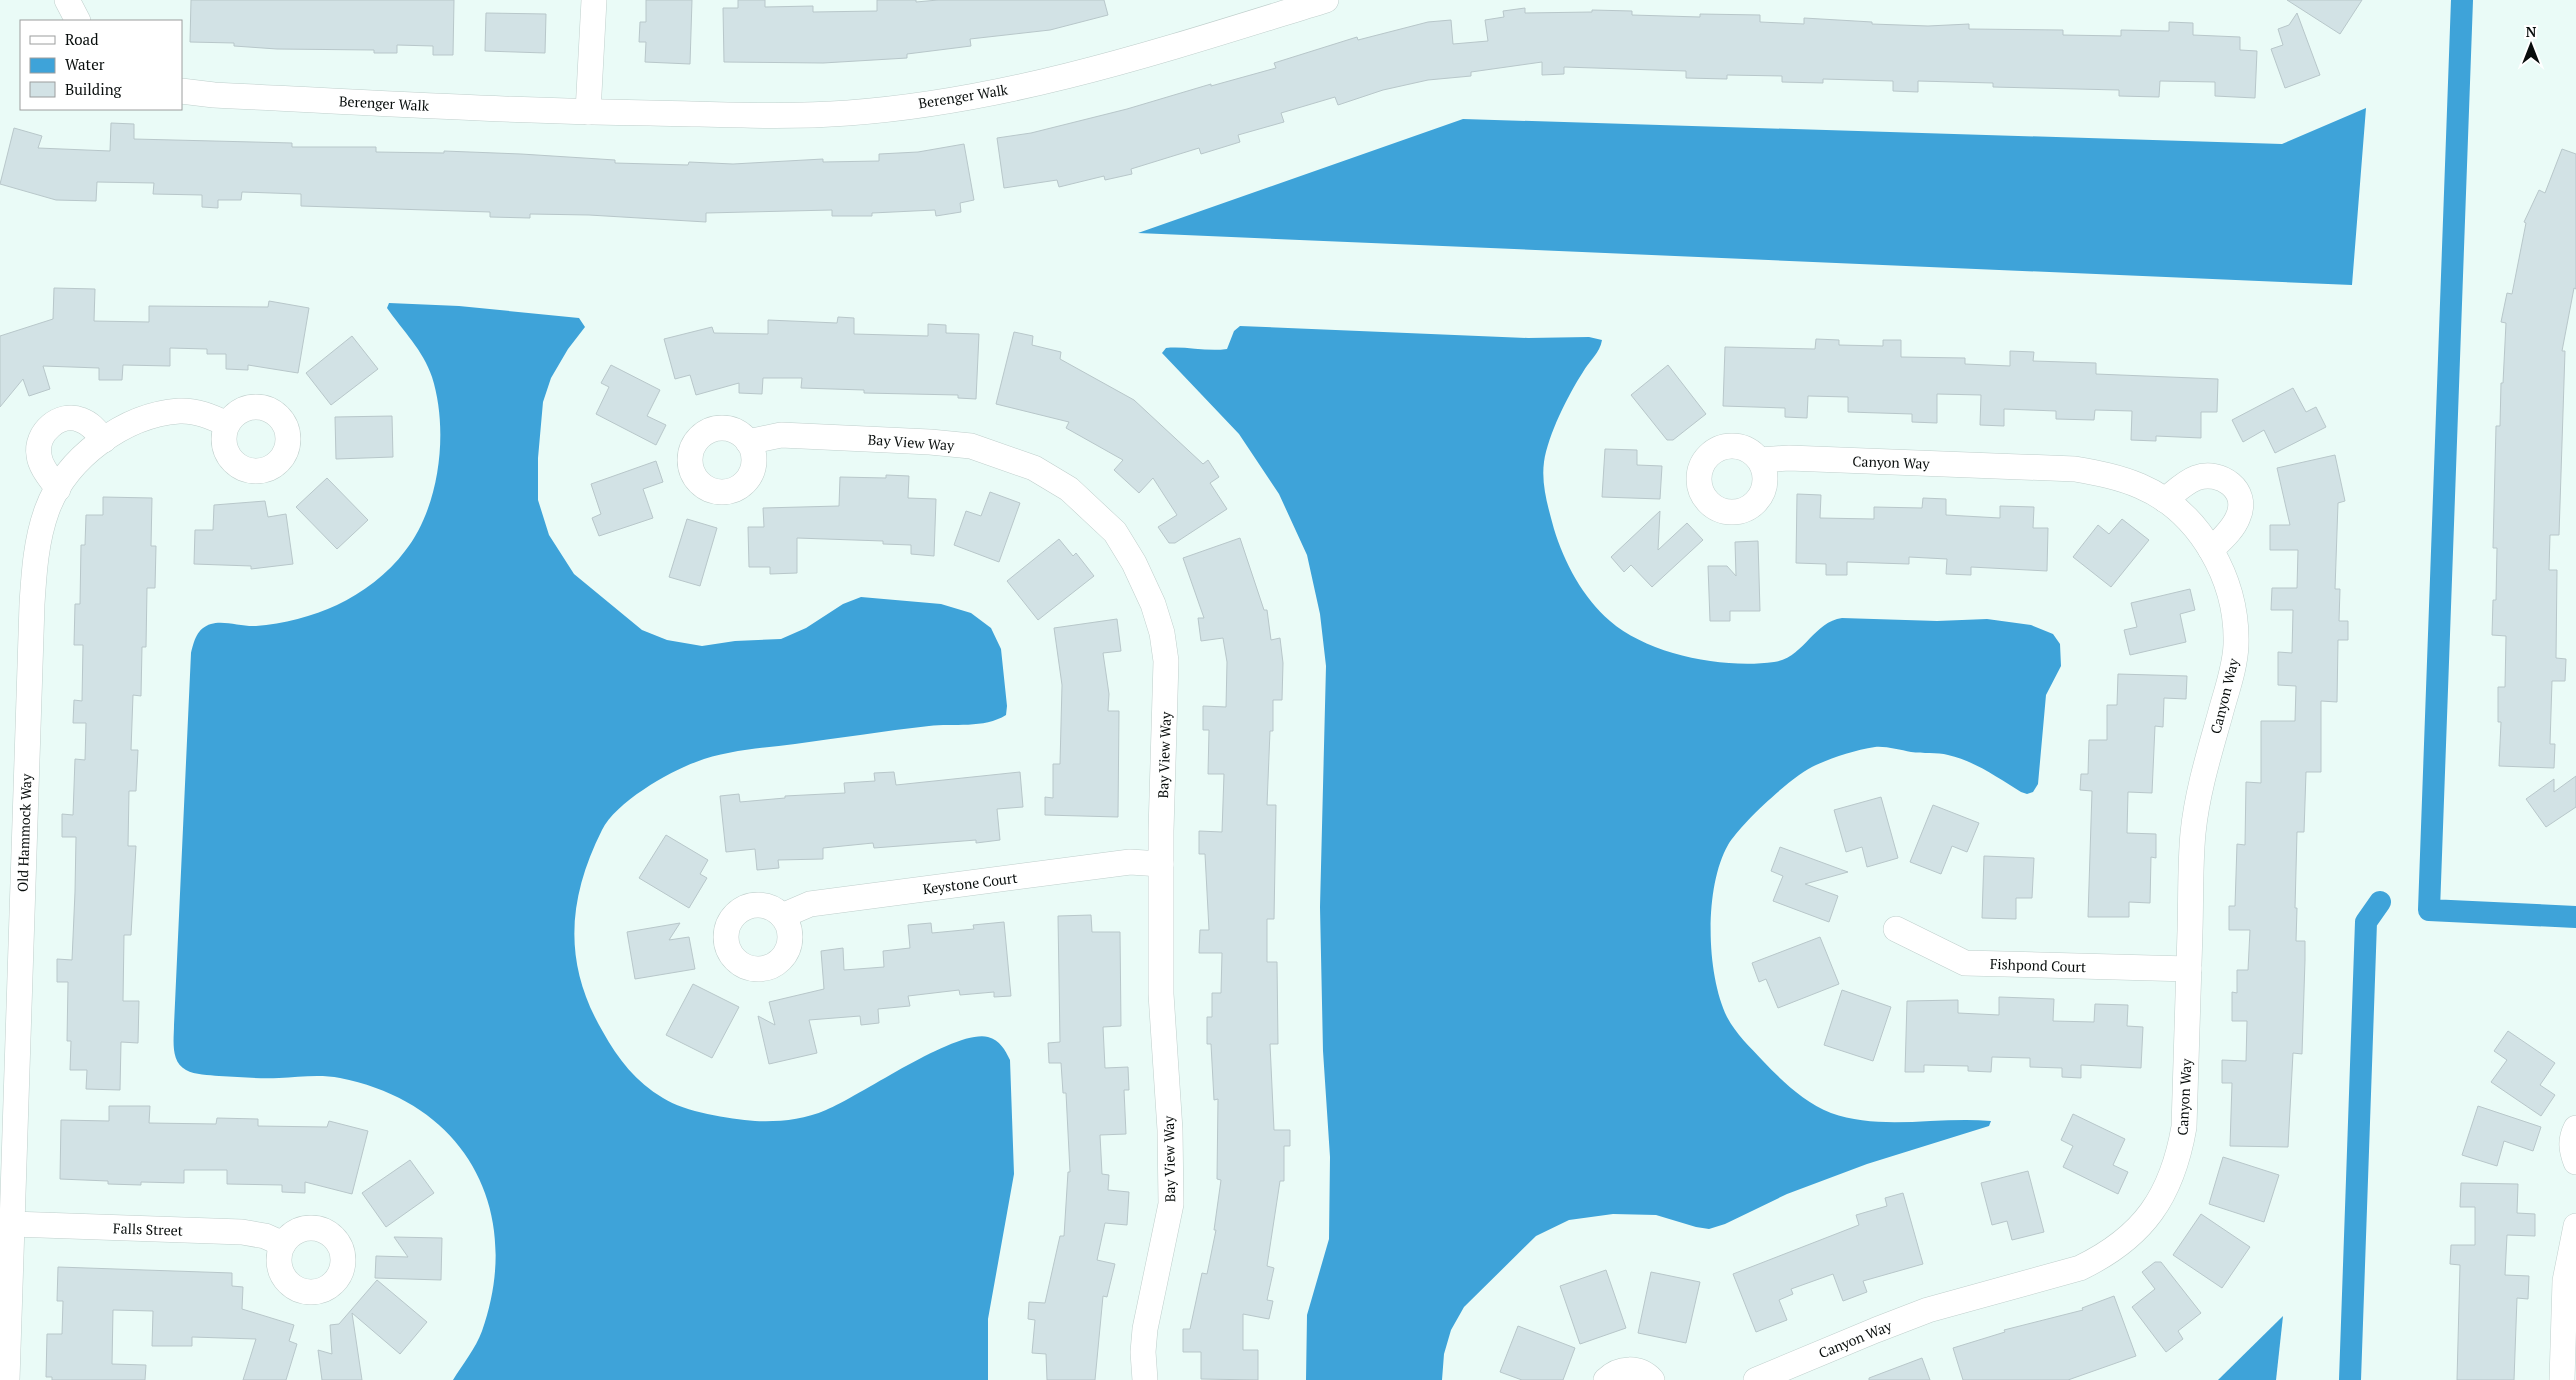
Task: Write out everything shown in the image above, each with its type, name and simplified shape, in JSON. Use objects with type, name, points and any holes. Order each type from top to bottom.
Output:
[{"type":"street","points":[[67,0],[77,20]]},
{"type":"street","points":[[588,112],[594,0]]},
{"type":"street","name":"Berenger Walk","points":[[182,91],[214,95],[588,112],[773,116],[849,113],[975,96],[1113,65],[1326,0]]},
{"type":"street","name":"Old Hammock Way","points":[[7,1380],[32,604],[35,555],[40,531],[47,508],[74,467],[104,440],[120,429],[155,416],[180,411],[205,414],[227,424]]},
{"type":"street","points":[[58,489],[43,467],[38,455],[40,442],[45,431],[54,422],[66,418],[79,419],[90,424],[104,440]]},
{"type":"street","name":"Bay View Way","points":[[748,442],[781,435],[972,446],[1034,468],[1068,489],[1095,511],[1115,532],[1134,563],[1153,604],[1162,633],[1166,661],[1160,994],[1170,1130],[1171,1204],[1145,1328],[1143,1352],[1145,1380]]},
{"type":"street","name":"Canyon Way","points":[[1756,1380],[1928,1310],[2080,1268],[2101,1258],[2137,1230],[2155,1208],[2170,1182],[2180,1151],[2184,1127],[2196,810],[2232,673],[2236,645],[2234,618],[2227,584],[2212,550],[2189,520],[2165,500],[2142,486],[2112,475],[2075,470],[1789,458],[1760,460]]},
{"type":"street","points":[[2165,500],[2194,478],[2206,475],[2218,476],[2229,481],[2237,491],[2240,503],[2239,515],[2233,526],[2212,550]]},
{"type":"street","name":"Keystone Court","points":[[782,916],[810,904],[1130,862],[1161,864]]},
{"type":"street","name":"Fishpond Court","points":[[1896,929],[1965,963],[2189,969]]},
{"type":"street","points":[[2576,1128],[2572,1136],[2571,1148],[2576,1162]]},
{"type":"street","name":"Falls Street","points":[[12,1224],[242,1232],[265,1236],[283,1244]]},
{"type":"street","points":[[2562,1380],[2565,1281],[2576,1226]]},
{"type":"street","points":[[1606,1380],[1621,1370],[1631,1369],[1641,1372],[1652,1380]]},
{"type":"water","points":[[2366,108],[2352,285],[1138,233],[1463,119],[2282,144]]},
{"type":"water","points":[[389,303],[459,306],[579,318],[585,327],[568,349],[551,378],[543,402],[538,458],[538,500],[549,535],[574,574],[642,630],[667,640],[702,646],[735,641],[781,639],[806,628],[843,604],[861,597],[941,604],[971,613],[991,628],[1001,649],[1007,706],[1006,715],[978,724],[929,726],[733,752],[696,762],[671,773],[630,799],[618,809],[602,830],[590,856],[582,882],[576,907],[574,932],[581,982],[590,1007],[615,1051],[628,1069],[653,1092],[672,1103],[695,1111],[720,1117],[755,1121],[782,1121],[800,1118],[842,1103],[908,1065],[954,1043],[973,1037],[988,1037],[996,1040],[1002,1046],[1010,1060],[1014,1174],[988,1319],[988,1380],[453,1380],[473,1350],[482,1331],[493,1287],[495,1245],[489,1205],[474,1169],[452,1138],[422,1111],[384,1091],[340,1078],[317,1076],[264,1078],[207,1075],[186,1070],[177,1062],[174,1050],[174,1025],[192,648],[199,632],[211,624],[256,626],[277,623],[318,613],[337,605],[365,589],[391,567],[417,533],[433,491],[438,467],[440,420],[437,398],[428,367],[418,349],[387,308]]},
{"type":"water","points":[[1240,326],[1528,338],[1589,337],[1602,340],[1597,353],[1585,368],[1571,392],[1559,416],[1546,451],[1543,479],[1546,496],[1554,529],[1563,554],[1591,602],[1610,621],[1626,633],[1666,651],[1710,661],[1754,664],[1774,662],[1793,654],[1823,626],[1842,618],[1937,621],[1987,619],[2031,625],[2053,634],[2060,644],[2061,666],[2046,695],[2038,784],[2033,792],[2027,794],[2021,792],[1968,761],[1944,754],[1916,753],[1875,747],[1837,757],[1806,770],[1795,778],[1755,813],[1734,836],[1720,863],[1712,907],[1712,955],[1715,978],[1727,1017],[1748,1045],[1794,1091],[1831,1113],[1850,1118],[1890,1122],[1991,1121],[1989,1126],[1867,1164],[1787,1194],[1725,1224],[1709,1229],[1656,1215],[1613,1214],[1569,1220],[1536,1236],[1464,1307],[1451,1330],[1444,1354],[1442,1380],[1306,1380],[1307,1315],[1329,1239],[1330,1157],[1323,1051],[1320,907],[1326,666],[1320,614],[1307,555],[1279,494],[1239,434],[1162,353],[1166,348],[1227,349],[1234,331]]},
{"type":"water","points":[[2283,1316],[2276,1380],[2218,1380]]},
{"type":"building","points":[[191,0],[454,0],[453,55],[433,55],[433,46],[397,45],[397,53],[374,53],[374,50],[277,49],[234,46],[234,43],[190,42]]},
{"type":"building","points":[[646,0],[692,0],[690,64],[645,62],[646,42],[639,42],[640,22],[646,22]]},
{"type":"building","points":[[738,0],[765,0],[765,7],[813,6],[813,12],[877,11],[877,0],[916,0],[916,2],[938,0],[1104,0],[1108,15],[1050,30],[970,39],[971,46],[907,54],[907,58],[823,63],[724,62],[723,8],[738,8]]},
{"type":"building","points":[[2287,0],[2362,0],[2340,34]]},
{"type":"building","points":[[1525,8],[1525,13],[1592,12],[1592,10],[1632,11],[1632,15],[1700,17],[1700,14],[1760,15],[1760,22],[1804,24],[1804,18],[1872,22],[1872,24],[1928,26],[1969,24],[1969,29],[2063,30],[2063,35],[2121,36],[2121,30],[2169,31],[2169,22],[2193,23],[2193,35],[2240,37],[2240,50],[2257,51],[2255,98],[2215,96],[2215,82],[2160,81],[2159,97],[2119,96],[2119,90],[1993,87],[1993,83],[1918,81],[1918,92],[1893,91],[1893,81],[1823,79],[1823,83],[1782,82],[1782,76],[1727,75],[1727,79],[1686,78],[1686,71],[1564,67],[1564,74],[1542,75],[1542,62],[1471,72],[1471,76],[1428,80],[1383,90],[1338,105],[1335,97],[1281,113],[1284,122],[1238,135],[1240,142],[1201,154],[1199,148],[1131,169],[1132,174],[1105,180],[1104,176],[1059,187],[1057,180],[1004,188],[997,138],[1031,133],[1127,109],[1211,84],[1211,86],[1276,68],[1274,63],[1357,37],[1358,40],[1428,22],[1451,20],[1453,44],[1488,41],[1485,20],[1504,17],[1503,11]]},
{"type":"building","points":[[486,13],[546,14],[545,53],[485,51]]},
{"type":"building","points":[[2297,13],[2320,75],[2285,88],[2271,49],[2283,45],[2278,29],[2289,25]]},
{"type":"building","points":[[111,123],[134,124],[134,139],[292,143],[292,147],[376,147],[376,152],[444,153],[444,151],[521,154],[615,160],[615,163],[688,165],[689,162],[733,164],[823,159],[823,162],[879,161],[879,154],[918,152],[964,144],[974,200],[960,203],[961,212],[936,216],[935,210],[872,213],[872,216],[832,216],[832,210],[706,213],[706,222],[589,215],[530,214],[530,218],[490,217],[490,212],[301,206],[301,194],[242,192],[241,200],[218,200],[218,208],[202,207],[202,195],[153,194],[154,183],[97,182],[96,201],[56,200],[0,184],[14,128],[42,136],[38,148],[110,151]]},
{"type":"building","points":[[2562,149],[2576,154],[2576,289],[2574,288],[2562,351],[2565,351],[2559,535],[2550,535],[2549,570],[2557,570],[2556,658],[2566,659],[2565,681],[2552,681],[2550,744],[2555,744],[2554,768],[2499,766],[2501,722],[2498,722],[2498,687],[2505,687],[2506,636],[2492,635],[2493,600],[2496,600],[2497,548],[2493,548],[2496,426],[2500,426],[2501,383],[2503,383],[2506,323],[2501,322],[2507,293],[2512,294],[2526,223],[2524,222],[2539,190],[2545,193]]},
{"type":"building","points":[[54,288],[95,289],[94,321],[149,322],[149,306],[268,307],[269,301],[309,308],[298,373],[248,365],[248,370],[226,369],[226,354],[207,354],[207,349],[170,348],[170,366],[123,365],[122,380],[99,380],[99,368],[43,366],[50,389],[29,396],[23,379],[0,407],[0,336],[53,319]]},
{"type":"building","points":[[838,317],[854,318],[854,334],[928,336],[928,324],[946,325],[946,333],[979,334],[976,399],[958,398],[958,395],[864,393],[864,390],[801,388],[802,378],[763,378],[762,394],[739,393],[739,383],[696,395],[690,375],[675,379],[664,339],[712,327],[714,333],[768,334],[768,320],[837,323]]},
{"type":"building","points":[[1014,332],[1033,336],[1032,345],[1061,352],[1060,359],[1134,400],[1203,464],[1208,460],[1219,477],[1210,483],[1227,509],[1175,543],[1169,543],[1158,527],[1177,515],[1153,478],[1139,493],[1114,470],[1123,460],[1066,428],[1069,422],[996,404]]},
{"type":"building","points":[[352,336],[378,369],[331,405],[306,373]]},
{"type":"building","points":[[1816,339],[1839,340],[1839,345],[1883,346],[1883,340],[1901,340],[1901,357],[1965,358],[1965,364],[2010,366],[2010,351],[2034,352],[2033,361],[2096,363],[2096,374],[2218,379],[2217,412],[2201,412],[2201,438],[2156,436],[2156,441],[2131,440],[2132,411],[2095,410],[2094,420],[2056,419],[2056,411],[2004,409],[2004,426],[1980,425],[1981,395],[1937,394],[1937,423],[1912,422],[1912,414],[1848,412],[1848,397],[1808,396],[1807,418],[1785,417],[1785,408],[1723,406],[1725,347],[1815,349]]},
{"type":"building","points":[[611,365],[660,390],[647,416],[666,425],[656,445],[596,414],[609,387],[601,383]]},
{"type":"building","points":[[1668,365],[1706,414],[1673,440],[1667,440],[1631,395]]},
{"type":"building","points":[[2293,388],[2306,412],[2316,407],[2326,427],[2275,453],[2264,430],[2243,442],[2232,420]]},
{"type":"building","points":[[392,416],[393,457],[336,459],[335,417]]},
{"type":"building","points":[[1605,449],[1637,450],[1637,465],[1662,466],[1660,499],[1602,497]]},
{"type":"building","points":[[2335,455],[2345,501],[2338,503],[2335,589],[2340,589],[2339,621],[2348,621],[2348,640],[2338,640],[2337,702],[2321,701],[2321,772],[2306,772],[2304,832],[2297,832],[2296,941],[2305,941],[2305,960],[2302,1054],[2293,1053],[2288,1147],[2230,1146],[2232,1083],[2222,1083],[2222,1060],[2246,1061],[2247,1021],[2232,1021],[2232,992],[2237,993],[2237,970],[2248,970],[2250,930],[2229,930],[2229,906],[2235,906],[2237,844],[2245,845],[2246,782],[2261,783],[2261,721],[2295,721],[2296,686],[2278,685],[2278,652],[2292,653],[2293,610],[2271,610],[2272,588],[2297,588],[2298,550],[2270,550],[2270,525],[2290,525],[2277,468]]},
{"type":"building","points":[[656,461],[663,482],[643,489],[653,518],[599,536],[592,518],[601,514],[591,484]]},
{"type":"building","points":[[886,475],[909,476],[908,498],[936,499],[934,556],[911,554],[911,545],[883,544],[883,541],[797,538],[797,573],[770,574],[770,567],[749,567],[748,527],[764,527],[763,508],[839,506],[840,477],[886,478]]},
{"type":"building","points":[[327,478],[368,520],[337,549],[296,507]]},
{"type":"building","points":[[990,492],[1020,503],[999,562],[954,545],[966,511],[981,516]]},
{"type":"building","points":[[1797,494],[1821,495],[1820,518],[1874,519],[1874,507],[1922,508],[1923,498],[1946,499],[1946,515],[2000,518],[2000,506],[2034,507],[2033,528],[2048,528],[2047,571],[1971,567],[1971,575],[1946,574],[1947,559],[1909,557],[1909,564],[1847,562],[1847,575],[1826,575],[1826,564],[1796,563]]},
{"type":"building","points":[[103,497],[152,498],[151,546],[156,546],[155,588],[147,588],[146,647],[142,647],[141,696],[133,695],[131,750],[138,750],[136,791],[129,791],[128,846],[136,846],[131,935],[124,935],[123,1001],[139,1001],[138,1043],[121,1042],[120,1090],[86,1089],[87,1070],[70,1070],[71,1041],[67,1041],[68,982],[57,982],[57,959],[72,960],[75,892],[76,837],[62,837],[62,814],[73,815],[75,759],[85,760],[86,723],[73,723],[74,700],[82,701],[83,645],[74,645],[75,604],[80,604],[81,545],[85,545],[86,515],[103,515]]},
{"type":"building","points":[[265,501],[268,517],[286,514],[293,564],[251,569],[251,566],[194,564],[195,530],[213,530],[214,505]]},
{"type":"building","points":[[1660,511],[1658,550],[1687,523],[1703,540],[1652,587],[1631,565],[1624,572],[1611,557]]},
{"type":"building","points":[[687,519],[717,528],[700,586],[669,577]]},
{"type":"building","points":[[2122,519],[2149,540],[2111,587],[2073,557],[2098,525],[2109,534]]},
{"type":"building","points":[[1240,538],[1264,610],[1267,610],[1271,640],[1280,638],[1283,663],[1282,700],[1273,700],[1273,731],[1270,731],[1267,805],[1276,805],[1274,919],[1267,919],[1267,962],[1277,962],[1278,1044],[1270,1044],[1274,1130],[1290,1130],[1290,1146],[1284,1146],[1284,1181],[1280,1181],[1267,1266],[1274,1268],[1267,1300],[1273,1301],[1269,1319],[1243,1314],[1243,1350],[1258,1350],[1258,1380],[1201,1379],[1201,1352],[1183,1352],[1183,1329],[1190,1329],[1202,1273],[1207,1274],[1216,1230],[1214,1230],[1221,1180],[1217,1179],[1218,1099],[1214,1100],[1211,1044],[1207,1044],[1207,1017],[1212,1017],[1212,993],[1221,993],[1222,953],[1199,953],[1200,930],[1209,930],[1205,854],[1199,854],[1199,831],[1222,832],[1224,774],[1208,774],[1209,730],[1203,730],[1203,706],[1226,707],[1227,662],[1223,638],[1201,641],[1198,618],[1204,618],[1183,558]]},
{"type":"building","points":[[1059,539],[1073,556],[1076,553],[1094,576],[1038,620],[1007,581]]},
{"type":"building","points":[[1758,541],[1760,611],[1730,611],[1730,621],[1710,621],[1708,566],[1727,566],[1736,576],[1735,542]]},
{"type":"building","points":[[2190,589],[2195,610],[2180,614],[2186,642],[2130,655],[2124,630],[2137,627],[2131,603]]},
{"type":"building","points":[[1117,619],[1121,651],[1103,653],[1109,694],[1108,711],[1119,711],[1118,817],[1045,815],[1045,797],[1053,798],[1053,764],[1060,764],[1062,685],[1054,628]]},
{"type":"building","points":[[2118,674],[2187,676],[2186,699],[2164,698],[2163,727],[2155,726],[2152,793],[2128,792],[2127,833],[2156,834],[2156,858],[2151,857],[2150,903],[2129,902],[2129,917],[2088,917],[2092,791],[2080,790],[2081,774],[2088,774],[2089,740],[2107,740],[2107,705],[2117,705]]},
{"type":"building","points":[[894,772],[896,785],[1020,772],[1023,807],[997,809],[1000,840],[976,843],[976,840],[874,848],[873,843],[823,848],[823,859],[778,860],[779,868],[757,870],[755,849],[726,852],[720,796],[739,794],[740,802],[785,798],[785,796],[845,793],[844,783],[875,781],[874,773]]},
{"type":"building","points":[[2576,776],[2576,807],[2546,827],[2526,799],[2554,779],[2554,792]]},
{"type":"building","points":[[1881,797],[1898,858],[1867,867],[1862,847],[1846,852],[1834,810]]},
{"type":"building","points":[[1933,805],[1979,823],[1967,852],[1952,846],[1941,874],[1910,862]]},
{"type":"building","points":[[666,835],[708,860],[700,874],[707,878],[689,908],[639,878]]},
{"type":"building","points":[[1780,847],[1848,872],[1805,884],[1838,896],[1829,922],[1773,901],[1783,876],[1771,871]]},
{"type":"building","points":[[1984,856],[2034,858],[2032,898],[2016,898],[2016,919],[1982,918]]},
{"type":"building","points":[[1091,915],[1092,932],[1120,932],[1121,1026],[1103,1027],[1105,1068],[1128,1067],[1129,1090],[1124,1090],[1126,1134],[1100,1135],[1102,1174],[1109,1175],[1108,1190],[1129,1192],[1127,1225],[1105,1223],[1097,1260],[1115,1264],[1107,1297],[1103,1296],[1095,1380],[1047,1380],[1046,1354],[1032,1353],[1035,1320],[1028,1319],[1029,1302],[1045,1303],[1060,1236],[1064,1236],[1068,1172],[1070,1172],[1066,1093],[1063,1093],[1061,1063],[1049,1063],[1048,1043],[1060,1042],[1058,916]]},
{"type":"building","points":[[1004,922],[1011,996],[994,997],[994,992],[960,995],[959,990],[908,996],[910,1006],[878,1009],[879,1023],[861,1025],[860,1016],[809,1020],[817,1053],[769,1064],[758,1016],[775,1025],[769,1002],[824,989],[821,951],[843,948],[844,970],[884,967],[883,951],[910,948],[908,925],[931,923],[932,933],[974,929],[973,925]]},
{"type":"building","points":[[680,923],[669,940],[689,937],[695,969],[635,979],[627,932]]},
{"type":"building","points":[[1820,937],[1839,984],[1778,1008],[1766,979],[1759,982],[1752,963]]},
{"type":"building","points":[[693,984],[739,1007],[712,1058],[666,1035]]},
{"type":"building","points":[[1842,990],[1891,1007],[1873,1061],[1824,1045]]},
{"type":"building","points":[[1999,997],[2054,999],[2053,1021],[2094,1022],[2095,1004],[2128,1005],[2127,1026],[2143,1027],[2141,1068],[2081,1065],[2081,1078],[2062,1077],[2062,1068],[2030,1067],[2030,1058],[1992,1057],[1991,1072],[1968,1071],[1968,1066],[1924,1065],[1924,1072],[1905,1072],[1907,1001],[1958,1000],[1958,1013],[1999,1015]]},
{"type":"building","points":[[2508,1031],[2555,1063],[2540,1085],[2555,1095],[2541,1116],[2491,1082],[2507,1060],[2494,1051]]},
{"type":"building","points":[[109,1106],[150,1106],[149,1123],[216,1124],[217,1118],[258,1119],[258,1126],[327,1127],[329,1121],[368,1131],[352,1194],[305,1182],[305,1193],[282,1192],[282,1185],[227,1184],[227,1170],[184,1170],[184,1183],[141,1182],[141,1185],[108,1184],[108,1181],[60,1179],[61,1120],[109,1121]]},
{"type":"building","points":[[2478,1106],[2541,1127],[2533,1151],[2504,1141],[2497,1166],[2462,1155]]},
{"type":"building","points":[[2073,1114],[2125,1139],[2113,1165],[2128,1172],[2118,1194],[2063,1167],[2073,1146],[2061,1140]]},
{"type":"building","points":[[2223,1157],[2279,1175],[2264,1222],[2209,1204]]},
{"type":"building","points":[[410,1160],[434,1193],[386,1227],[362,1193]]},
{"type":"building","points":[[2028,1171],[2044,1232],[2012,1240],[2007,1221],[1992,1225],[1981,1183]]},
{"type":"building","points":[[2461,1183],[2518,1184],[2517,1213],[2535,1214],[2535,1236],[2507,1235],[2505,1275],[2529,1276],[2528,1299],[2517,1298],[2514,1380],[2457,1380],[2460,1265],[2450,1264],[2451,1245],[2475,1245],[2475,1207],[2460,1207]]},
{"type":"building","points":[[1903,1193],[1923,1264],[1863,1281],[1867,1292],[1843,1301],[1833,1274],[1791,1289],[1793,1294],[1779,1300],[1787,1320],[1756,1332],[1733,1274],[1859,1225],[1856,1215],[1887,1206],[1885,1198]]},
{"type":"building","points":[[2201,1214],[2250,1247],[2222,1288],[2173,1255]]},
{"type":"building","points":[[394,1237],[442,1238],[441,1280],[375,1278],[376,1256],[408,1257]]},
{"type":"building","points":[[2155,1262],[2161,1262],[2201,1313],[2178,1331],[2183,1339],[2166,1352],[2132,1307],[2155,1289],[2142,1272]]},
{"type":"building","points":[[58,1267],[232,1273],[232,1286],[243,1287],[242,1309],[294,1325],[289,1341],[297,1344],[286,1380],[243,1380],[256,1339],[192,1337],[192,1346],[152,1346],[153,1311],[113,1310],[112,1364],[146,1365],[145,1380],[52,1380],[52,1377],[46,1377],[47,1334],[62,1334],[63,1301],[57,1301]]},
{"type":"building","points":[[1606,1270],[1626,1328],[1580,1344],[1560,1286]]},
{"type":"building","points":[[1651,1272],[1700,1282],[1686,1343],[1638,1333]]},
{"type":"building","points":[[377,1280],[427,1322],[400,1354],[352,1313],[362,1380],[322,1380],[318,1350],[332,1354],[330,1325],[339,1324]]},
{"type":"building","points":[[2114,1296],[2136,1356],[2068,1380],[1963,1380],[1953,1348],[2005,1332],[2004,1330],[2083,1310],[2082,1308]]},
{"type":"building","points":[[1518,1326],[1575,1348],[1563,1380],[1522,1380],[1500,1372]]},
{"type":"building","points":[[1922,1358],[1930,1380],[1869,1380],[1869,1378]]},
{"type":"waterway","points":[[2462,0],[2429,910],[2576,917]]},
{"type":"waterway","points":[[2350,1380],[2366,922],[2380,902]]}]
